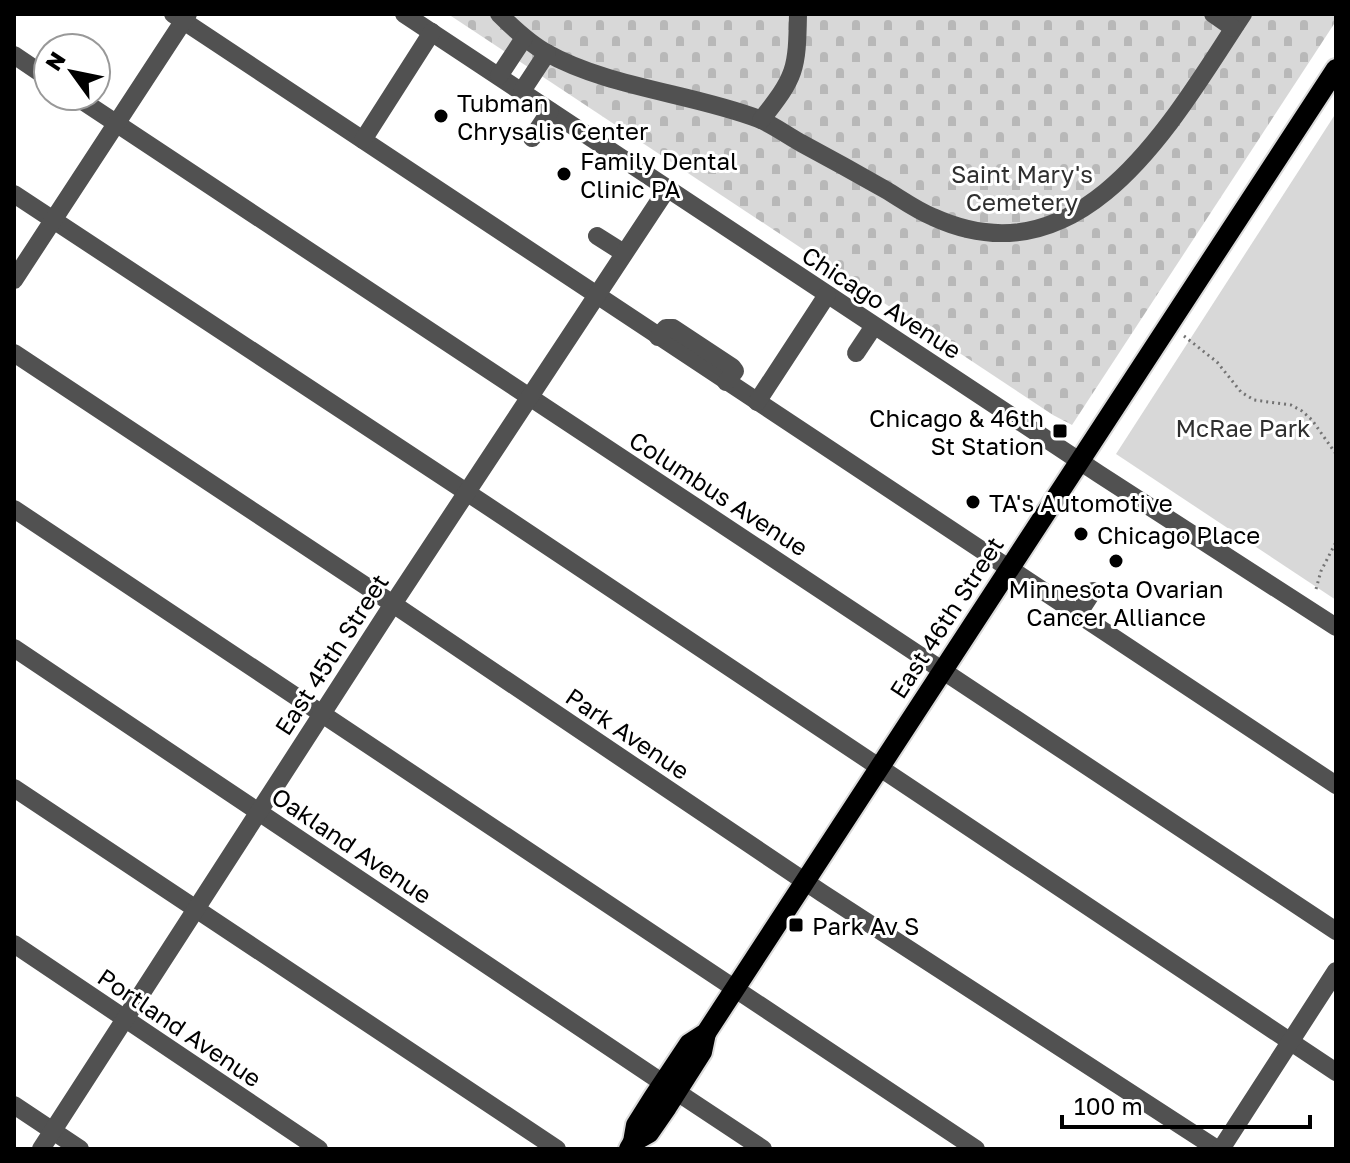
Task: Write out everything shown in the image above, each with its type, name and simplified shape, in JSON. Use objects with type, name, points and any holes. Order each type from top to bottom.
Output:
[{"type":"main road","name":"East 46th Street","points":[[631,1146],[649,1133],[670,1088],[702,1052],[706,1033],[733,989],[1336,69]]},
{"type":"street","name":"Chicago Avenue","points":[[404,14],[1336,627]]},
{"type":"street","points":[[499,14],[524,38],[547,53],[593,71],[761,120],[933,217],[968,229],[1005,234],[1032,231],[1064,220],[1100,197],[1133,168],[1208,68],[1238,21],[1213,14]]},
{"type":"street","points":[[761,120],[787,88],[793,73],[798,14]]},
{"type":"street","points":[[14,280],[116,124],[181,16],[596,296],[1336,785]]},
{"type":"street","points":[[363,140],[432,32]]},
{"type":"street","points":[[499,76],[524,38]]},
{"type":"street","points":[[522,91],[547,53]]},
{"type":"street","points":[[14,55],[32,67]]},
{"type":"street","points":[[532,138],[550,111]]},
{"type":"street","name":"Columbus Avenue","points":[[98,112],[1336,931]]},
{"type":"street","name":"East 45th Street","points":[[41,1149],[258,811],[667,189]]},
{"type":"street","points":[[14,194],[1336,1072]]},
{"type":"street","points":[[597,236],[624,253]]},
{"type":"street","points":[[757,402],[827,295]]},
{"type":"street","points":[[856,353],[874,326]]},
{"type":"street","name":"Park Avenue","points":[[14,353],[804,881],[1219,1149]]},
{"type":"street","points":[[14,509],[976,1149]]},
{"type":"street","points":[[1078,614],[1093,591]]},
{"type":"street","name":"Oakland Avenue","points":[[14,648],[763,1149]]},
{"type":"street","points":[[14,788],[557,1149]]},
{"type":"street","name":"Portland Avenue","points":[[14,944],[319,1149]]},
{"type":"street","points":[[1219,1149],[1336,971]]},
{"type":"street","points":[[14,1105],[80,1149]]},
{"type":"path","points":[[1184,336],[1217,362],[1241,392],[1254,400],[1291,405],[1302,411],[1336,454]]},
{"type":"path","points":[[1316,589],[1321,571],[1336,542]]},
{"type":"green space","name":"Saint Mary's Cemetery","points":[[448,14],[1336,14],[1336,21],[1072,425]]},
{"type":"green space","name":"McRae Park","points":[[1336,113],[1336,600],[1116,454]]},
{"type":"place","name":"Tubman Chrysalis Center","points":[[441,116]]},
{"type":"place","name":"Family Dental Clinic PA","points":[[564,174]]},
{"type":"place","name":"Chicago & 46th St Station","points":[[1060,431]]},
{"type":"place","name":"TA's Automotive","points":[[973,502]]},
{"type":"place","name":"Chicago Place","points":[[1081,534]]},
{"type":"place","name":"Minnesota Ovarian Cancer Alliance","points":[[1116,561]]},
{"type":"place","name":"Park Av S","points":[[796,925]]}]
